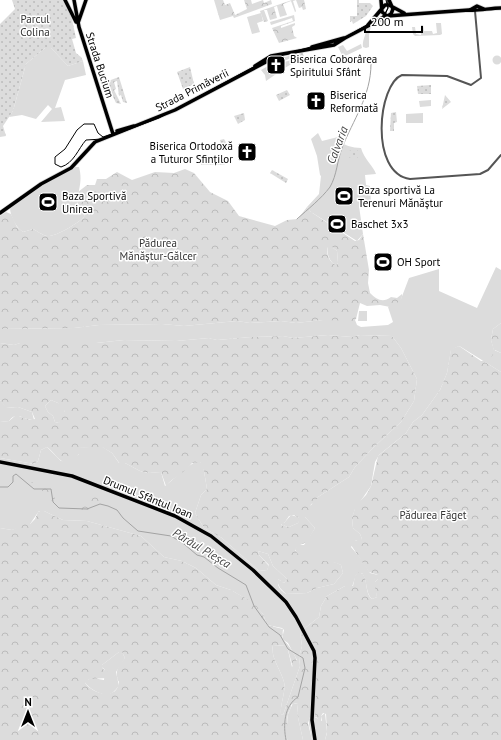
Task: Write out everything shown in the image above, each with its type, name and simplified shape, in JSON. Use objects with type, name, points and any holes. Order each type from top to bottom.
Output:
[{"type":"main road","points":[[65,0],[78,24]]},
{"type":"main road","name":"Strada Bucium","points":[[74,0],[78,24],[109,122],[111,134]]},
{"type":"main road","points":[[78,24],[86,0]]},
{"type":"main road","points":[[382,0],[383,14],[389,15],[501,8]]},
{"type":"main road","points":[[389,0],[393,11],[389,15]]},
{"type":"main road","points":[[382,8],[386,4],[407,14]]},
{"type":"main road","name":"Strada Primăverii","points":[[367,26],[382,8]]},
{"type":"main road","name":"Strada Primăverii","points":[[111,134],[137,126],[175,110],[254,67],[270,56],[345,38],[389,15]]},
{"type":"main road","points":[[109,122],[114,128],[125,127]]},
{"type":"main road","name":"Strada Primăverii","points":[[111,134],[125,127],[137,126]]},
{"type":"main road","points":[[0,213],[41,184],[71,168],[93,143],[111,134]]},
{"type":"main road","name":"Drumul Sfântul Ioan","points":[[0,462],[65,474],[175,516],[214,538],[253,570],[289,605],[314,651],[312,723],[315,740]]},
{"type":"street","points":[[477,10],[476,16],[481,78],[475,84],[470,85],[447,76],[402,75],[397,77],[387,97],[384,112],[381,134],[384,155],[391,166],[402,176],[410,179],[480,174],[488,170],[501,155]]},
{"type":"green space","name":"Parcul Colina","points":[[12,0],[64,0],[70,10],[76,38],[72,39],[76,53],[83,61],[68,66],[51,48],[45,48],[26,64],[13,111],[3,126],[6,136],[0,137],[0,24],[15,9]]},
{"type":"green space","points":[[214,0],[223,0],[225,5],[230,3],[235,15],[247,9],[244,0],[251,0],[252,4],[263,0],[264,3],[271,0],[272,4],[234,18],[233,16],[220,20]]},
{"type":"green space","points":[[292,0],[296,0],[293,1],[295,12],[291,1],[283,4],[287,15],[280,17],[277,6],[274,7],[277,18],[270,20],[267,10],[264,10],[268,21],[264,22],[260,11]]},
{"type":"green space","points":[[296,0],[304,0],[306,9],[303,10],[302,7],[299,8]]},
{"type":"green space","points":[[357,0],[359,0],[359,3],[370,3],[373,6],[366,16],[353,24],[352,21],[350,22],[350,16],[357,16]]},
{"type":"green space","points":[[261,13],[263,21],[257,23],[260,32],[252,34],[247,17]]},
{"type":"green space","points":[[294,15],[295,21],[281,26],[281,28],[295,23],[292,27],[294,36],[297,38],[279,43],[272,28],[293,21],[292,18],[271,25],[270,22]]},
{"type":"green space","points":[[436,23],[441,23],[442,34],[440,35],[415,36],[413,34],[412,27],[415,27],[416,34],[421,35],[421,25],[423,25],[424,31],[432,31],[433,34],[437,33]]},
{"type":"green space","points":[[371,26],[369,47],[366,48],[363,47],[363,45],[366,29]]},
{"type":"green space","points":[[361,44],[362,48],[343,57],[338,47],[343,45],[347,51]]},
{"type":"green space","points":[[45,48],[51,48],[68,66],[83,61],[86,75],[65,80],[55,108],[61,107],[65,121],[41,122],[52,109],[48,105],[36,119],[22,115],[9,117],[13,111],[26,64]]},
{"type":"green space","points":[[302,52],[304,56],[296,62],[293,55]]},
{"type":"green space","points":[[292,55],[295,62],[283,69],[284,62],[292,60],[291,58],[284,61],[285,57]]},
{"type":"green space","points":[[497,55],[502,60],[497,65],[492,60]]},
{"type":"green space","points":[[277,61],[270,66],[270,68],[272,70],[280,66],[282,70],[266,81],[265,75],[261,70]]},
{"type":"green space","points":[[190,67],[194,84],[183,89],[177,72]]},
{"type":"green space","points":[[119,77],[127,103],[123,102],[121,95],[119,96],[117,81],[114,82],[116,89],[114,90],[121,104],[116,103],[109,88],[105,86],[108,81]]},
{"type":"green space","points":[[431,85],[431,94],[418,94],[417,86]]},
{"type":"green space","points":[[287,90],[290,95],[279,101],[276,95]]},
{"type":"green space","points":[[445,95],[451,102],[442,109]]},
{"type":"green space","points":[[431,100],[431,106],[420,107],[419,101]]},
{"type":"green space","points":[[396,112],[397,122],[394,123],[394,131],[390,131],[391,113]]},
{"type":"green space","points":[[244,113],[245,120],[238,124],[234,116]]},
{"type":"green space","points":[[423,113],[423,123],[406,123],[406,114]]},
{"type":"green space","name":"Baza sportivă La Terenuri Mănăștur","points":[[318,133],[322,141],[338,137],[337,140],[345,145],[361,148],[364,156],[376,174],[365,175],[366,185],[370,186],[371,204],[363,203],[359,206],[363,234],[357,241],[311,212],[307,207],[319,194],[321,176],[317,156],[311,139]]},
{"type":"green space","points":[[224,139],[230,149],[223,151],[220,140]]},
{"type":"green space","points":[[356,149],[361,154],[360,156],[355,159],[351,157],[348,158],[349,151]]},
{"type":"green space","points":[[220,161],[225,165],[201,165],[201,163]]},
{"type":"green space","name":"Baza Sportivă Unirea","points":[[73,167],[79,167],[80,181],[77,204],[85,213],[84,217],[67,229],[51,236],[41,234],[33,229],[23,232],[20,230],[14,221],[10,208],[44,183]]},
{"type":"green space","name":"Pădurea Mănăștur-Gălcer","points":[[185,169],[194,173],[210,192],[228,201],[239,216],[275,226],[287,220],[298,219],[307,207],[311,212],[355,241],[359,240],[363,234],[369,270],[368,283],[370,293],[380,300],[385,300],[391,297],[397,298],[402,294],[401,299],[390,307],[380,305],[367,306],[360,303],[356,319],[353,321],[323,320],[296,323],[281,321],[250,323],[237,321],[184,326],[162,324],[99,325],[74,328],[0,329],[0,216],[6,212],[11,214],[17,227],[23,232],[33,229],[41,234],[51,236],[67,229],[84,217],[85,213],[77,202],[78,192],[87,185],[95,185],[97,179],[106,179],[117,172],[132,180],[155,172],[174,173]],"holes":[[[328,247],[332,247],[337,251],[338,263],[336,265],[332,262],[328,255],[327,249]]]},
{"type":"green space","points":[[272,170],[288,179],[286,183],[270,173]]},
{"type":"green space","points":[[328,247],[332,247],[337,251],[338,263],[336,265],[329,258]]},
{"type":"green space","points":[[496,267],[501,270],[501,323],[493,329],[491,340],[494,350],[501,353],[501,372],[459,346],[451,350],[447,373],[440,390],[422,415],[413,422],[406,433],[379,455],[375,462],[371,486],[355,509],[352,518],[353,528],[360,534],[362,539],[360,541],[356,540],[351,547],[362,560],[370,573],[378,575],[378,579],[375,582],[377,597],[372,599],[370,596],[362,573],[356,575],[352,587],[345,586],[327,596],[321,606],[319,617],[300,632],[302,646],[299,657],[300,666],[283,715],[281,714],[281,710],[284,682],[274,659],[272,650],[273,645],[287,646],[292,667],[297,660],[288,643],[282,639],[284,630],[282,628],[267,625],[263,614],[253,603],[231,590],[216,585],[196,568],[182,561],[164,557],[141,536],[87,521],[63,520],[44,511],[39,511],[30,524],[12,530],[0,528],[0,458],[34,464],[38,461],[41,450],[47,447],[61,461],[71,462],[79,454],[78,448],[101,446],[112,453],[119,463],[125,463],[140,471],[148,473],[161,472],[165,486],[186,468],[199,461],[203,465],[207,489],[201,495],[195,513],[204,528],[222,538],[259,571],[267,570],[269,565],[259,555],[258,551],[268,554],[273,566],[287,579],[284,583],[278,579],[279,588],[286,594],[307,593],[317,588],[334,584],[343,573],[341,565],[303,559],[298,555],[295,549],[298,545],[304,545],[315,528],[305,517],[305,512],[318,497],[349,477],[355,467],[401,422],[414,401],[417,379],[401,348],[392,336],[360,335],[352,337],[328,335],[293,338],[283,336],[217,340],[209,338],[176,341],[124,340],[96,343],[20,343],[14,345],[0,343],[0,329],[74,328],[99,325],[162,324],[184,326],[237,321],[250,323],[281,321],[296,323],[323,320],[355,320],[357,325],[361,327],[388,325],[393,322],[388,307],[401,299],[409,278],[439,269],[439,291],[477,308]]},
{"type":"green space","points":[[359,311],[367,311],[367,321],[358,321]]},
{"type":"green space","name":"Pădurea Făget","points":[[501,323],[501,353],[495,350],[491,357],[485,362],[501,372],[501,740],[325,740],[327,733],[326,714],[323,713],[321,716],[321,722],[316,717],[310,717],[308,723],[312,740],[303,740],[297,713],[298,704],[294,703],[291,705],[288,713],[288,740],[0,740],[0,528],[12,530],[24,524],[30,524],[35,519],[38,512],[42,510],[63,520],[87,521],[141,536],[164,557],[182,561],[196,568],[216,585],[231,590],[254,603],[263,614],[267,625],[283,629],[282,639],[295,656],[297,667],[293,668],[287,646],[273,645],[272,650],[274,659],[284,682],[281,710],[281,714],[283,715],[300,666],[299,657],[302,646],[300,632],[319,617],[321,606],[327,596],[345,586],[353,586],[355,576],[359,572],[365,577],[367,591],[370,597],[372,599],[377,597],[374,583],[378,579],[378,575],[369,572],[349,542],[362,539],[360,534],[353,528],[352,518],[356,505],[366,495],[371,486],[378,456],[406,433],[413,422],[422,415],[440,390],[447,373],[451,349],[459,346],[481,361],[487,360],[494,351],[491,340],[493,329]],"holes":[[[119,652],[122,652],[125,658],[120,664],[117,672],[119,682],[114,692],[109,694],[99,693],[85,683],[89,679],[108,678],[109,673],[103,669],[102,665]]]},
{"type":"green space","points":[[328,335],[352,337],[360,335],[392,336],[401,348],[417,379],[414,401],[401,422],[355,467],[349,477],[318,497],[315,503],[311,504],[310,509],[305,513],[305,517],[315,528],[307,542],[298,546],[295,550],[305,559],[329,561],[341,565],[343,573],[334,584],[317,588],[307,593],[286,594],[280,588],[276,579],[284,583],[287,579],[273,566],[268,554],[258,551],[259,555],[269,566],[267,570],[259,571],[222,538],[204,528],[195,513],[201,495],[207,489],[204,471],[200,462],[192,463],[186,470],[166,486],[161,472],[149,473],[140,471],[125,463],[120,464],[112,453],[102,447],[79,448],[80,453],[75,460],[70,463],[62,462],[47,447],[41,450],[38,461],[34,464],[0,458],[0,422],[9,421],[16,415],[30,420],[35,419],[32,412],[18,407],[6,408],[0,400],[0,343],[14,345],[20,343],[96,343],[124,340],[176,341],[209,338],[217,340],[283,336],[293,338]],"holes":[[[51,400],[58,403],[60,409],[65,411],[60,417],[59,423],[55,422],[53,416],[48,412],[45,406]],[[294,515],[299,518],[298,523],[289,527],[281,525],[289,516]]]},
{"type":"green space","points":[[0,400],[7,408],[18,407],[32,412],[34,420],[15,416],[9,421],[0,422]]},
{"type":"green space","points":[[51,400],[58,403],[65,411],[59,423],[55,422],[53,416],[48,412],[45,406]]},
{"type":"green space","points":[[22,476],[37,485],[52,485],[56,489],[54,506],[48,506],[38,495],[44,491],[32,490],[25,487],[18,478]]},
{"type":"green space","points":[[91,492],[101,501],[89,510],[79,510],[76,508],[80,505],[83,494]]},
{"type":"green space","points":[[291,515],[300,519],[298,523],[289,527],[282,525],[282,523],[284,523]]},
{"type":"green space","points":[[119,652],[122,652],[125,658],[116,672],[119,686],[115,691],[109,694],[101,694],[85,683],[86,680],[93,678],[104,680],[105,670],[102,665]]},
{"type":"green space","points":[[293,703],[298,704],[297,713],[303,740],[288,740],[286,737],[288,714]]},
{"type":"green space","points":[[325,713],[327,732],[325,740],[312,740],[309,719],[313,716],[322,721],[321,716]]},
{"type":"waterway","name":"Calvaria","points":[[297,219],[323,196],[330,187],[336,173],[342,148],[365,97],[371,64]]},
{"type":"waterway","name":"Pârâul Pleșca","points":[[0,487],[8,487],[13,482],[13,476],[16,474],[34,489],[51,489],[53,502],[59,508],[87,509],[100,504],[108,506],[117,510],[123,518],[138,531],[171,536],[184,544],[197,555],[204,557],[218,568],[246,585],[254,606],[269,627],[280,635],[288,649],[303,658],[305,668],[298,697],[293,701],[287,711],[285,722],[286,740]]},
{"type":"tram line","points":[[386,0],[388,8],[384,15],[344,38],[270,58],[174,110],[150,121],[103,137],[98,133],[94,124],[84,124],[77,130],[65,149],[55,157],[55,164],[61,167],[69,162],[86,140],[103,139],[159,118],[275,57],[344,39],[385,15],[388,8],[387,0]]},
{"type":"place","name":"Biserica Coborârea Spiritului Sfânt","points":[[276,65]]},
{"type":"place","name":"Biserica Reformată","points":[[316,101]]},
{"type":"place","name":"Biserica Ortodoxă a Tuturor Sfinților","points":[[247,152]]},
{"type":"place","name":"Baza sportivă La Terenuri Mănăștur","points":[[344,196]]},
{"type":"place","name":"Baza Sportivă Unirea","points":[[48,202]]},
{"type":"place","name":"Baschet 3x3","points":[[337,224]]},
{"type":"place","name":"OH Sport","points":[[383,262]]}]
